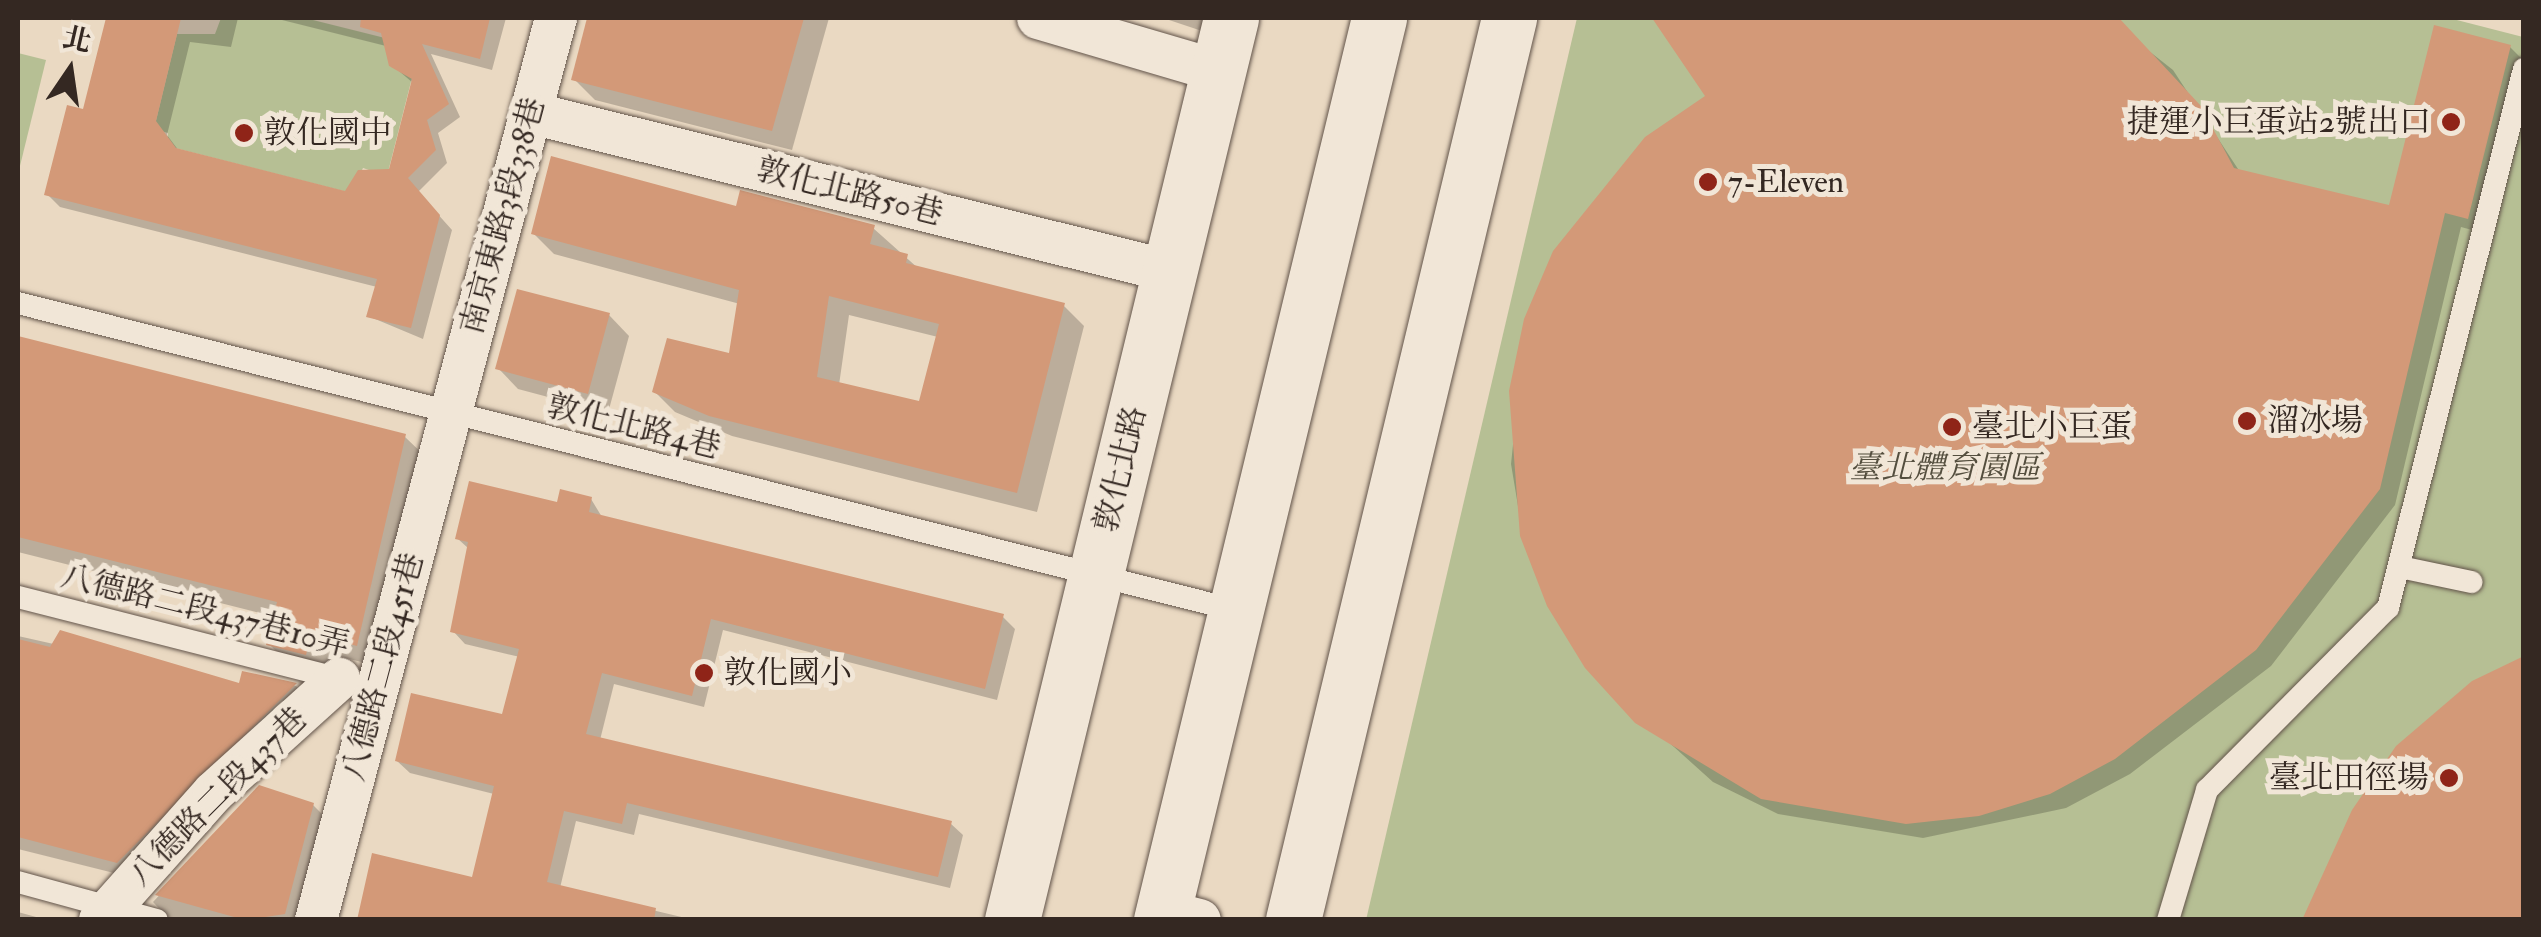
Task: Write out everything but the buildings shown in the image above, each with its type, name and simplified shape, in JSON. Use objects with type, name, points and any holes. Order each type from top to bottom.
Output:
[{"type":"main road","name":"敦化北路","points":[[1012,920],[1231,18]]},
{"type":"main road","points":[[1174,916],[1235,610],[1379,18]]},
{"type":"main road","points":[[1292,920],[1509,18]]},
{"type":"street","name":"南京東路3段338巷","points":[[450,414],[556,18]]},
{"type":"street","points":[[1038,18],[1218,71]]},
{"type":"street","name":"敦化北路50巷","points":[[531,113],[1169,271]]},
{"type":"street","name":"八德路二段451巷","points":[[316,920],[358,683],[450,414]]},
{"type":"street","name":"八德路二段437巷","points":[[105,913],[214,792],[358,683]]},
{"type":"lane","points":[[2168,920],[2207,790],[2388,608],[2524,69]]},
{"type":"lane","name":"敦化北路4巷","points":[[18,303],[1094,579],[1235,610]]},
{"type":"lane","points":[[2400,567],[2471,582]]},
{"type":"lane","name":"八德路二段437巷10弄","points":[[18,597],[358,683]]},
{"type":"lane","points":[[18,882],[105,913],[157,920]]},
{"type":"green space","points":[[221,18],[305,18],[393,40],[389,66],[414,70],[387,176],[363,168],[351,193],[167,146],[168,133],[154,129],[177,34],[215,34]]},
{"type":"green space","name":"臺北體育園區","points":[[1577,18],[2449,18],[2523,37],[2523,919],[1366,920]]},
{"type":"green space","points":[[18,53],[46,60],[18,174]]},
{"type":"place","name":"捷運小巨蛋站2號出口","points":[[2451,122]]},
{"type":"place","name":"敦化國中","points":[[244,133]]},
{"type":"place","name":"7-Eleven","points":[[1708,182]]},
{"type":"place","name":"溜冰場","points":[[2247,421]]},
{"type":"place","name":"臺北小巨蛋","points":[[1952,427]]},
{"type":"place","name":"敦化國小","points":[[704,673]]},
{"type":"place","name":"臺北田徑場","points":[[2449,778]]}]
